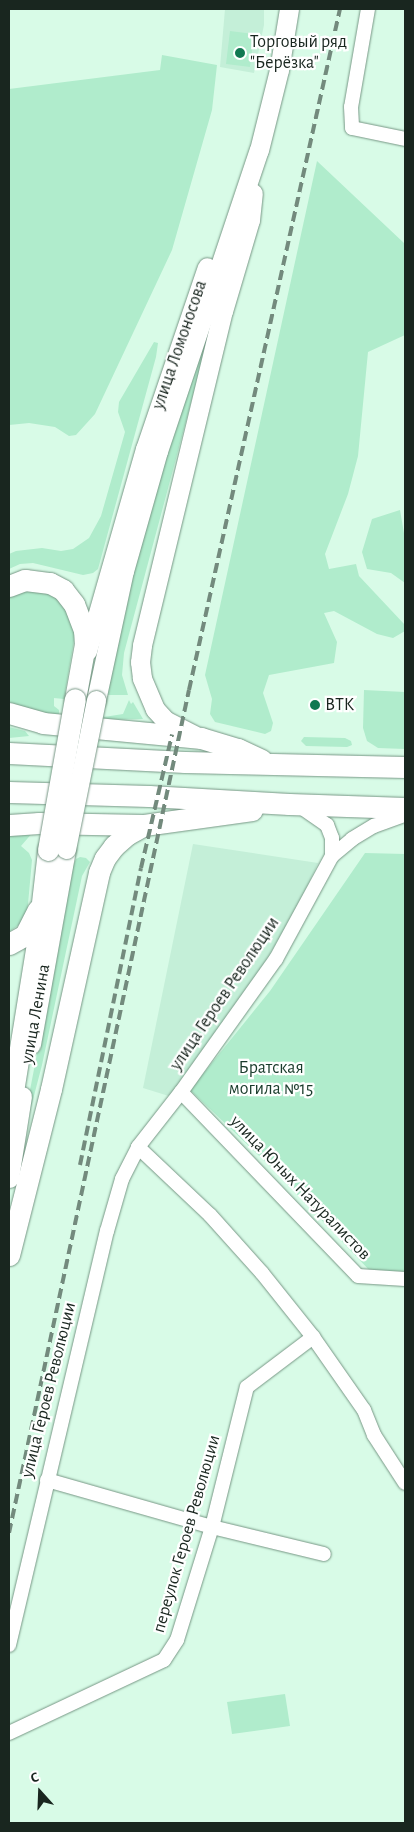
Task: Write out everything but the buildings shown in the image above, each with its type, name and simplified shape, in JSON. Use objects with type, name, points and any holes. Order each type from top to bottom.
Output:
[{"type":"main road","name":"улица Ломоносова","points":[[83,693],[148,440],[250,137],[268,68],[278,9]]},
{"type":"main road","points":[[83,693],[124,571],[158,451],[259,150],[279,70],[289,9]]},
{"type":"main road","points":[[259,150],[250,220],[223,311],[141,653],[142,678],[155,709],[166,721],[181,730],[238,749],[269,764]]},
{"type":"main road","points":[[9,586],[25,580],[42,581],[57,586],[70,597],[78,611],[84,630],[83,693],[57,850]]},
{"type":"main road","points":[[9,713],[43,723],[201,738]]},
{"type":"main road","points":[[9,753],[156,761],[405,767]]},
{"type":"main road","points":[[9,792],[177,797],[405,808]]},
{"type":"main road","points":[[9,826],[39,823],[144,825],[293,804]]},
{"type":"main road","points":[[9,1255],[51,1089],[99,872],[105,858],[114,846],[128,834],[144,825]]},
{"type":"main road","name":"улица Ленина","points":[[9,1116],[34,965],[42,898],[57,850]]},
{"type":"main road","name":"улица Ленина","points":[[9,1178],[57,850]]},
{"type":"main road","points":[[9,944],[25,934],[42,898]]},
{"type":"street","points":[[368,9],[351,107],[352,128],[405,139]]},
{"type":"street","points":[[293,804],[316,816],[327,825],[332,838],[332,856]]},
{"type":"street","points":[[332,856],[352,839],[367,830],[405,815]]},
{"type":"street","name":"улица Героев Революции","points":[[9,1645],[107,1231],[122,1179],[138,1147],[181,1092],[276,959],[332,856]]},
{"type":"street","name":"улица Юных Натуралистов","points":[[181,1092],[358,1276],[405,1280]]},
{"type":"street","points":[[138,1147],[210,1215],[262,1273],[313,1337],[364,1410],[374,1435],[405,1483]]},
{"type":"street","name":"переулок Героев Революции","points":[[9,1733],[164,1660],[177,1640],[212,1527],[247,1388],[313,1337]]},
{"type":"street","points":[[47,1480],[212,1527],[324,1554]]},
{"type":"shaded area","name":"Торговый ряд \"Берёзка\"","points":[[225,9],[264,9],[264,25],[254,73],[220,67]]},
{"type":"shaded area","points":[[193,844],[318,863],[303,896],[251,987],[172,1097],[143,1088]]},
{"type":"green space","points":[[230,31],[254,34],[250,67],[226,64]]},
{"type":"green space","points":[[162,55],[217,65],[212,110],[172,250],[95,414],[76,435],[69,436],[55,427],[29,423],[9,425],[9,89],[160,70]]},
{"type":"green space","points":[[317,161],[405,244],[405,335],[368,352],[358,456],[348,494],[325,554],[329,569],[356,564],[359,576],[405,625],[405,631],[393,638],[377,634],[334,611],[324,613],[337,642],[334,663],[269,675],[263,693],[273,723],[271,731],[265,734],[215,722],[210,714],[212,699],[205,675]]},
{"type":"green space","points":[[224,279],[124,653],[122,675],[128,695],[106,695],[120,620],[143,537],[190,374]]},
{"type":"green space","points":[[154,342],[158,343],[156,357],[98,569],[93,573],[83,575],[33,563],[20,564],[9,569],[9,554],[16,551],[42,548],[61,551],[73,549],[89,538],[101,516],[125,432],[118,412],[119,402]]},
{"type":"green space","points":[[400,510],[405,539],[405,583],[391,573],[367,569],[362,552],[372,519]]},
{"type":"green space","points":[[41,588],[62,599],[75,635],[64,699],[54,698],[54,706],[59,710],[59,719],[9,702],[9,594],[17,589]]},
{"type":"green space","points":[[364,690],[405,692],[405,749],[378,748],[367,741],[363,728]]},
{"type":"green space","points":[[129,700],[131,704],[133,702],[143,719],[104,720],[104,717],[123,714]]},
{"type":"green space","points":[[9,727],[25,731],[29,736],[9,738]]},
{"type":"green space","points":[[304,737],[345,738],[351,741],[352,745],[347,747],[306,746],[301,741]]},
{"type":"green space","points":[[34,831],[21,846],[29,853],[32,860],[27,915],[24,921],[9,932],[9,832]]},
{"type":"green space","name":"Братская могила №15","points":[[365,853],[405,854],[405,1274],[371,1272],[272,1168],[190,1090],[270,991]]},
{"type":"green space","points":[[80,857],[86,858],[90,862],[82,876],[42,1065],[24,1134],[26,1111],[73,866],[76,859]]},
{"type":"green space","points":[[285,1694],[290,1726],[232,1734],[227,1702]]},
{"type":"railway","points":[[9,1533],[189,690],[340,9]]},
{"type":"railway","points":[[80,1165],[141,868],[172,735]]},
{"type":"place","name":"Торговый ряд \"Берёзка\"","points":[[240,53]]},
{"type":"place","name":"ВТК","points":[[315,705]]}]
